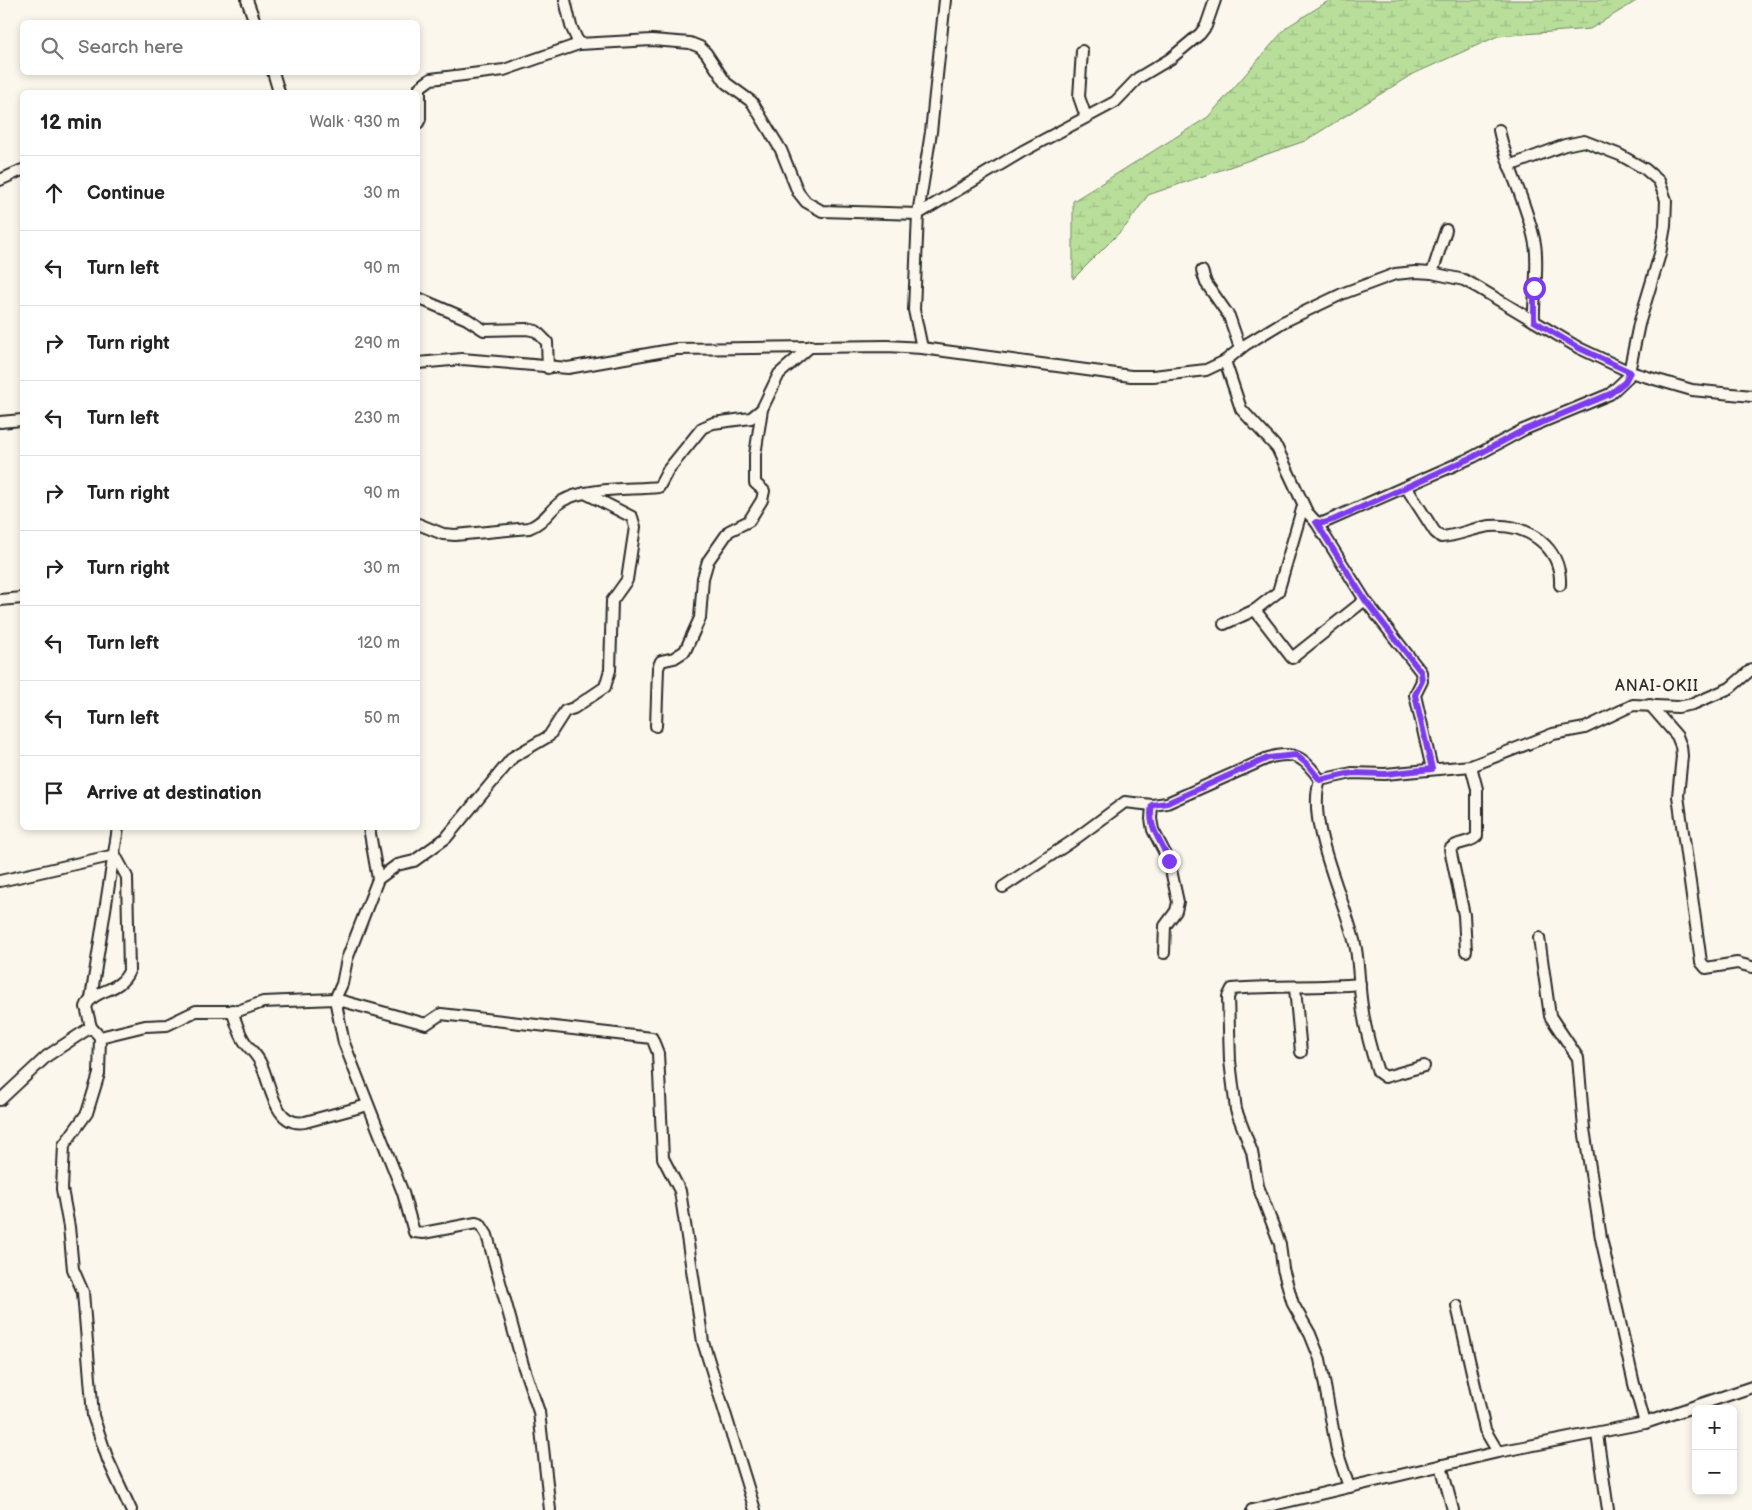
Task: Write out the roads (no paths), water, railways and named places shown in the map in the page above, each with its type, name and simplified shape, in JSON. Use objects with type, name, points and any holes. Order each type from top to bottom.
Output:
[{"type":"street","points":[[247,0],[254,20]]},
{"type":"street","points":[[565,0],[571,26],[579,44]]},
{"type":"street","points":[[922,348],[914,310],[918,214],[931,132],[945,0]]},
{"type":"street","points":[[420,120],[420,87],[426,81],[504,70],[579,44],[652,40],[681,42],[700,47],[726,83],[752,102],[781,150],[792,179],[806,202],[822,210],[918,214],[1023,151],[1115,102],[1138,78],[1170,59],[1200,34],[1206,26],[1215,0]]},
{"type":"street","points":[[1082,51],[1079,97],[1086,117]]},
{"type":"street","points":[[274,75],[278,90]]},
{"type":"street","points":[[1499,130],[1535,246],[1534,321]]},
{"type":"street","points":[[1316,522],[1323,523],[1333,520],[1473,457],[1524,430],[1610,394],[1625,382],[1630,372],[1639,324],[1660,254],[1665,226],[1666,200],[1659,181],[1645,169],[1620,155],[1584,141],[1565,144],[1509,166]]},
{"type":"street","points":[[0,180],[20,171]]},
{"type":"street","points":[[1432,273],[1437,264],[1446,230]]},
{"type":"street","points":[[1202,271],[1211,291],[1229,316],[1240,348]]},
{"type":"street","points":[[420,363],[462,359],[548,368],[595,365],[676,349],[811,346],[922,348],[1131,376],[1188,373],[1206,370],[1225,361],[1240,348],[1283,322],[1378,279],[1409,272],[1432,273],[1464,280],[1579,348],[1630,372],[1692,390],[1752,396]]},
{"type":"street","points":[[420,299],[467,319],[484,330],[527,329],[536,331],[547,342],[548,368]]},
{"type":"street","points":[[656,726],[658,668],[661,661],[674,658],[685,650],[700,618],[703,578],[708,561],[730,530],[749,521],[762,500],[764,491],[755,483],[755,454],[762,409],[779,374],[811,346]]},
{"type":"street","points":[[1225,361],[1241,409],[1277,448],[1303,506],[1316,522],[1365,600],[1421,672],[1422,681],[1415,695],[1432,769]]},
{"type":"street","points":[[420,525],[443,534],[456,535],[529,528],[537,525],[563,501],[586,493],[660,486],[668,470],[702,428],[714,423],[748,420],[762,409]]},
{"type":"street","points":[[0,422],[20,420]]},
{"type":"street","points":[[1406,487],[1435,532],[1441,537],[1493,526],[1514,529],[1538,538],[1556,558],[1560,574],[1560,585]]},
{"type":"street","points":[[550,1510],[539,1412],[525,1372],[487,1235],[480,1224],[476,1223],[423,1233],[414,1232],[403,1193],[344,1043],[335,999],[342,984],[349,951],[356,940],[365,909],[378,879],[398,865],[414,861],[446,838],[513,757],[549,736],[565,711],[574,708],[605,687],[610,670],[613,598],[628,580],[635,527],[632,517],[586,493]]},
{"type":"street","points":[[1224,624],[1255,610],[1278,592],[1303,506]]},
{"type":"street","points":[[0,600],[20,598]]},
{"type":"street","points":[[1255,610],[1292,658],[1365,600]]},
{"type":"street","points":[[1320,780],[1352,773],[1385,774],[1471,766],[1553,734],[1585,728],[1633,705],[1678,706],[1693,704],[1730,688],[1752,669]]},
{"type":"street","points":[[1650,705],[1677,736],[1681,746],[1682,756],[1678,796],[1701,962],[1706,968],[1737,963],[1752,967]]},
{"type":"street","points":[[1003,887],[1071,842],[1122,804],[1128,802],[1152,805],[1167,803],[1222,777],[1277,756],[1296,755],[1307,764],[1320,780]]},
{"type":"street","points":[[1466,950],[1464,915],[1450,849],[1453,845],[1472,841],[1477,836],[1477,789],[1471,766]]},
{"type":"street","points":[[1320,780],[1316,792],[1317,810],[1331,874],[1351,928],[1356,950],[1364,1019],[1378,1072],[1385,1076],[1424,1066]]},
{"type":"street","points":[[1152,805],[1150,819],[1153,830],[1169,861],[1178,902],[1176,911],[1166,926],[1164,933],[1164,953]]},
{"type":"street","points":[[118,830],[91,998],[86,1012],[91,1026],[100,1037],[99,1074],[87,1113],[64,1145],[62,1189],[69,1227],[73,1269],[83,1292],[93,1416],[108,1460],[131,1510]]},
{"type":"street","points":[[369,830],[378,879]]},
{"type":"street","points":[[0,881],[115,855]]},
{"type":"street","points":[[91,998],[122,983],[129,971],[127,877],[115,855]]},
{"type":"street","points":[[1539,938],[1550,1016],[1578,1058],[1584,1128],[1601,1238],[1632,1375],[1645,1423]]},
{"type":"street","points":[[1349,1487],[1337,1451],[1320,1359],[1310,1334],[1293,1304],[1283,1269],[1280,1244],[1258,1186],[1252,1152],[1236,1110],[1230,1061],[1228,997],[1232,989],[1360,984]]},
{"type":"street","points":[[1295,988],[1301,1052]]},
{"type":"street","points":[[100,1037],[145,1026],[167,1025],[196,1010],[241,1010],[263,1002],[335,999],[426,1024],[441,1014],[652,1038],[658,1053],[663,1158],[680,1191],[703,1342],[755,1510]]},
{"type":"street","points":[[232,1010],[244,1040],[262,1065],[278,1109],[288,1120],[300,1123],[368,1105]]},
{"type":"street","points":[[0,1100],[47,1056],[91,1026]]},
{"type":"street","points":[[1457,1306],[1485,1430],[1498,1452]]},
{"type":"street","points":[[1252,1510],[1297,1505],[1349,1487],[1441,1465],[1645,1423],[1752,1387]]},
{"type":"street","points":[[1597,1434],[1608,1510]]},
{"type":"street","points":[[1441,1465],[1453,1510]]},
{"type":"district","name":"ANAI-OKII","points":[[1657,685]]}]
